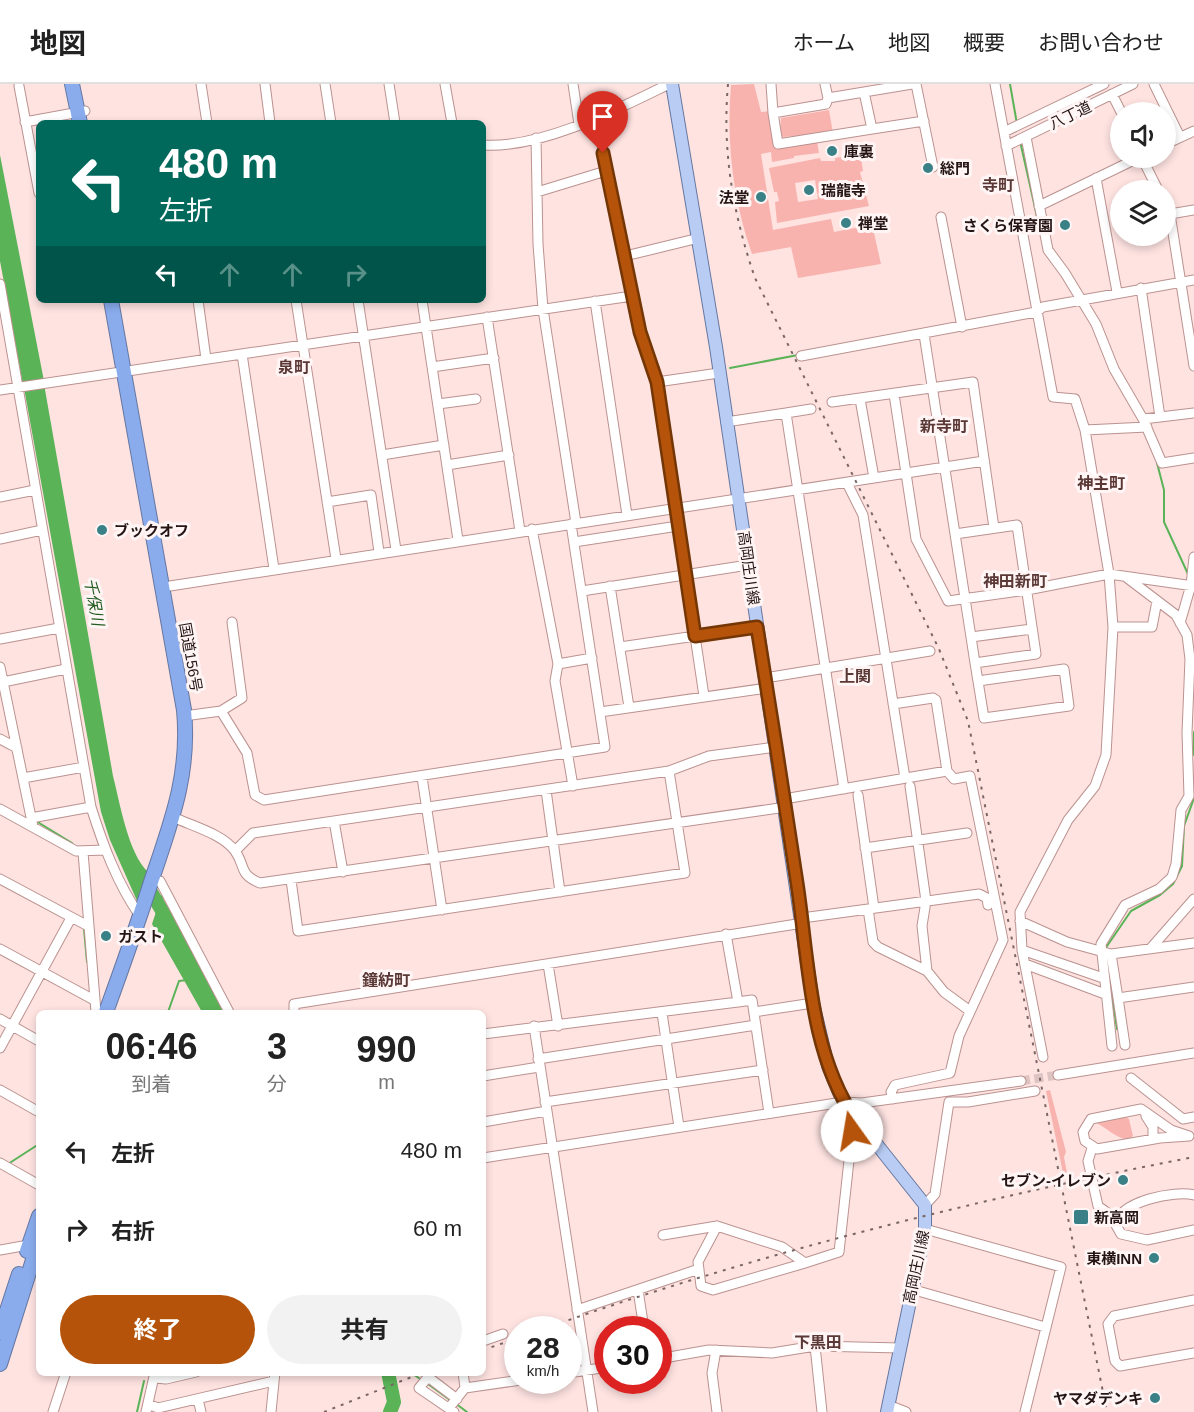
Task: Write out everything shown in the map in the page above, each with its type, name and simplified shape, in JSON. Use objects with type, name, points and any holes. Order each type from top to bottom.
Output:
[{"type":"highway","points":[[72,84],[82,118]]},
{"type":"highway","points":[[80,84],[82,118]]},
{"type":"highway","name":"国道156号","points":[[107,1010],[157,882],[193,761],[170,586],[128,373],[112,303]]},
{"type":"highway","name":"国道156号","points":[[119,303],[128,373],[188,715]]},
{"type":"highway","name":"国道156号","points":[[116,1010],[143,916]]},
{"type":"highway","points":[[0,1332],[36,1243]]},
{"type":"highway","points":[[0,1364],[36,1243]]},
{"type":"main road","name":"高岡庄川線","points":[[671,84],[699,238],[803,921],[813,1003],[828,1066],[843,1102],[925,1205],[925,1229],[888,1408]]},
{"type":"street","points":[[201,84],[207,120]]},
{"type":"street","points":[[265,84],[270,120]]},
{"type":"street","points":[[325,84],[331,120]]},
{"type":"street","points":[[389,84],[394,120]]},
{"type":"street","points":[[446,84],[452,120]]},
{"type":"street","points":[[573,84],[579,124]]},
{"type":"street","points":[[486,146],[536,138],[598,119],[671,84]]},
{"type":"street","points":[[771,84],[778,144],[924,121]]},
{"type":"street","points":[[773,113],[826,104],[828,98],[825,84]]},
{"type":"street","points":[[828,98],[914,84],[933,167]]},
{"type":"street","points":[[995,84],[1053,397],[1075,399],[1084,430],[1109,574],[1113,627],[1106,755],[1095,786],[1068,820],[1020,912],[1022,950],[1043,1056]]},
{"type":"street","name":"八丁道","points":[[1004,132],[1104,84]]},
{"type":"street","name":"八丁道","points":[[1006,146],[1133,84]]},
{"type":"street","points":[[1154,84],[1180,137]]},
{"type":"street","points":[[19,86],[36,178]]},
{"type":"street","points":[[864,92],[872,129]]},
{"type":"street","points":[[1112,94],[1116,102]]},
{"type":"street","points":[[54,120],[82,118]]},
{"type":"street","points":[[598,119],[606,171],[640,332],[657,382],[704,696]]},
{"type":"street","points":[[25,122],[36,121]]},
{"type":"street","points":[[1176,139],[1194,131]]},
{"type":"street","points":[[1026,137],[1048,250],[1096,324],[1114,369],[1145,423],[1162,463],[1194,458]]},
{"type":"street","points":[[221,711],[247,753],[255,795],[264,800],[605,747],[574,542],[543,309],[536,138]]},
{"type":"street","points":[[1039,206],[1118,168]]},
{"type":"street","points":[[537,192],[606,171]]},
{"type":"street","points":[[1096,178],[1117,292]]},
{"type":"street","points":[[1176,210],[1194,210]]},
{"type":"street","points":[[941,217],[963,327]]},
{"type":"street","points":[[625,256],[699,238]]},
{"type":"street","points":[[1174,246],[1194,366]]},
{"type":"street","points":[[801,356],[963,327],[1117,292],[1194,280]]},
{"type":"street","points":[[0,284],[20,387],[35,490],[91,807],[105,850],[130,902],[143,916]]},
{"type":"street","points":[[1141,288],[1160,417]]},
{"type":"street","points":[[0,390],[47,382],[56,384],[206,359],[632,296]]},
{"type":"street","points":[[595,301],[627,515]]},
{"type":"street","points":[[198,303],[206,359]]},
{"type":"street","points":[[296,303],[336,559]]},
{"type":"street","points":[[359,303],[396,550]]},
{"type":"street","points":[[422,303],[458,540]]},
{"type":"street","points":[[488,317],[520,531]]},
{"type":"street","points":[[924,334],[933,387],[955,534],[975,663],[984,718],[1069,706],[1064,669],[978,681]]},
{"type":"street","points":[[0,352],[12,350]]},
{"type":"street","points":[[242,354],[274,569]]},
{"type":"street","points":[[432,367],[494,358]]},
{"type":"street","points":[[657,382],[719,373]]},
{"type":"street","points":[[832,402],[973,382],[994,528]]},
{"type":"street","points":[[894,394],[916,539],[948,601],[1027,590],[1109,574],[1192,586]]},
{"type":"street","points":[[438,404],[476,399]]},
{"type":"street","points":[[860,399],[874,478]]},
{"type":"street","points":[[726,422],[811,409]]},
{"type":"street","points":[[786,413],[844,789]]},
{"type":"street","points":[[1084,430],[1145,423],[1160,417],[1194,413]]},
{"type":"street","points":[[382,455],[444,445]]},
{"type":"street","points":[[447,465],[508,455]]},
{"type":"street","points":[[170,586],[984,461]]},
{"type":"street","points":[[848,483],[863,515],[885,658],[918,840],[926,901],[922,926],[927,971]]},
{"type":"street","points":[[0,497],[35,490]]},
{"type":"street","points":[[327,502],[371,495],[380,552]]},
{"type":"street","points":[[955,534],[1017,525],[1036,654],[975,663]]},
{"type":"street","points":[[574,542],[678,526]]},
{"type":"street","points":[[532,529],[558,664],[555,681],[573,786]]},
{"type":"street","points":[[0,539],[42,530]]},
{"type":"street","points":[[1180,623],[1192,586],[1194,557]]},
{"type":"street","points":[[582,591],[748,565]]},
{"type":"street","points":[[1125,1045],[1118,998],[1106,953],[1101,944],[1125,905],[1159,889],[1172,877],[1176,864],[1181,810],[1189,796],[1187,733],[1192,705],[1187,635],[1176,615],[1126,577]]},
{"type":"street","points":[[610,586],[629,707]]},
{"type":"street","points":[[1113,627],[1152,627],[1157,601]]},
{"type":"street","points":[[188,715],[221,711],[242,698],[232,622]]},
{"type":"street","points":[[620,647],[757,627]]},
{"type":"street","points":[[0,639],[59,628]]},
{"type":"street","points":[[971,637],[1032,629]]},
{"type":"street","points":[[600,711],[704,696],[827,669],[930,651]]},
{"type":"street","points":[[558,664],[592,658]]},
{"type":"street","points":[[32,822],[1,672],[66,669]]},
{"type":"street","points":[[893,704],[933,698],[936,700],[947,771],[954,779],[970,776],[1003,940],[959,1036],[950,1073],[895,1085],[891,1092],[893,1099]]},
{"type":"street","points":[[0,739],[17,748]]},
{"type":"street","points":[[235,851],[253,833],[669,771],[709,756],[776,747]]},
{"type":"street","points":[[23,778],[84,767]]},
{"type":"street","points":[[291,880],[298,931],[685,873],[669,771]]},
{"type":"street","points":[[176,818],[217,837],[235,851],[249,879],[260,883],[553,842],[677,822],[785,803],[844,789],[908,782],[947,771]]},
{"type":"street","points":[[422,777],[442,910]]},
{"type":"street","points":[[546,790],[561,892]]},
{"type":"street","points":[[858,795],[873,942],[927,971],[944,992],[970,1011]]},
{"type":"street","points":[[32,822],[91,807]]},
{"type":"street","points":[[0,809],[32,822],[83,852],[105,850]]},
{"type":"street","points":[[334,822],[343,872]]},
{"type":"street","points":[[865,848],[967,833]]},
{"type":"street","points":[[83,852],[96,1010]]},
{"type":"street","points":[[0,879],[88,926]]},
{"type":"street","points":[[157,882],[228,1010]]},
{"type":"street","points":[[294,1010],[294,1004],[871,909],[979,894],[987,898],[988,905]]},
{"type":"street","points":[[1151,948],[1194,899]]},
{"type":"street","points":[[0,1048],[71,918]]},
{"type":"street","points":[[1020,921],[1066,942],[1106,953],[1194,943]]},
{"type":"street","points":[[726,934],[738,1002]]},
{"type":"street","points":[[0,949],[94,1000]]},
{"type":"street","points":[[1022,950],[1103,978]]},
{"type":"street","points":[[1106,953],[1103,978],[1112,1046]]},
{"type":"street","points":[[548,964],[558,1026]]},
{"type":"street","points":[[1025,964],[1106,994]]},
{"type":"street","points":[[1118,998],[1194,987]]},
{"type":"street","points":[[486,1034],[753,1000],[769,1113]]},
{"type":"street","points":[[754,1012],[813,1003]]},
{"type":"street","points":[[662,1013],[679,1127]]},
{"type":"street","points":[[0,1019],[36,1039]]},
{"type":"street","points":[[486,1075],[539,1063],[756,1025]]},
{"type":"street","points":[[534,1026],[593,1412]]},
{"type":"street","points":[[1058,1075],[1194,1053]]},
{"type":"street","points":[[486,1121],[546,1107],[673,1083],[763,1070]]},
{"type":"street","points":[[1131,1078],[1183,1119],[1194,1118]]},
{"type":"street","points":[[486,1158],[843,1102],[862,1103],[1021,1080]]},
{"type":"street","points":[[0,1090],[36,1110]]},
{"type":"street","points":[[925,1205],[935,1194],[949,1102],[968,1102],[1035,1091]]},
{"type":"street","points":[[1133,1109],[1149,1119],[1153,1127],[1153,1139]]},
{"type":"street","points":[[1133,1109],[1147,1112],[1171,1130],[1192,1135],[1153,1139],[1104,1149],[1092,1148],[1083,1137],[1087,1122],[1097,1117],[1133,1109]]},
{"type":"street","points":[[717,1226],[698,1262],[701,1286],[713,1290],[839,1252],[852,1133],[849,1125],[855,1119]]},
{"type":"street","points":[[1092,1148],[1088,1161],[1098,1206],[1117,1220]]},
{"type":"street","points":[[0,1163],[36,1183]]},
{"type":"street","points":[[1194,1196],[1185,1193],[1143,1202],[1124,1210],[1117,1220],[1117,1229],[1121,1234],[1141,1240],[1194,1230]]},
{"type":"street","points":[[663,1235],[717,1226],[782,1247],[804,1263]]},
{"type":"street","points":[[925,1229],[1061,1267],[1025,1412]]},
{"type":"street","points":[[0,1250],[36,1243]]},
{"type":"street","points":[[577,1310],[699,1269]]},
{"type":"street","points":[[911,1289],[1045,1327]]},
{"type":"street","points":[[638,1290],[642,1316]]},
{"type":"street","points":[[1194,1300],[1114,1316],[1108,1324],[1115,1361],[1120,1366],[1194,1353]]},
{"type":"street","points":[[486,1340],[503,1334]]},
{"type":"street","points":[[672,1357],[716,1350],[772,1353],[815,1346],[900,1348]]},
{"type":"street","points":[[815,1346],[822,1412]]},
{"type":"street","points":[[716,1350],[712,1373],[717,1412]]},
{"type":"street","points":[[582,1372],[594,1370]]},
{"type":"street","points":[[53,1412],[65,1376]]},
{"type":"street","points":[[155,1376],[147,1408],[158,1408],[198,1399],[274,1377],[270,1412]]},
{"type":"street","points":[[158,1376],[166,1379],[179,1376]]},
{"type":"street","points":[[427,1376],[419,1388],[452,1410],[465,1388],[464,1376]]},
{"type":"street","points":[[429,1376],[457,1399]]},
{"type":"street","points":[[465,1388],[504,1382]]},
{"type":"street","points":[[198,1399],[201,1412]]},
{"type":"street","points":[[888,1408],[906,1412]]},
{"type":"shaded area","points":[[754,84],[761,112],[770,111],[776,146],[817,141],[819,153],[772,162],[771,152],[761,154],[773,230],[831,219],[834,232],[860,227],[874,233],[881,264],[798,278],[791,247],[752,254],[745,234],[732,171],[730,106],[731,85]]},
{"type":"shaded area","points":[[829,110],[833,133],[783,137],[780,133],[781,118]]},
{"type":"shaded area","points":[[860,151],[863,171],[860,172],[869,206],[777,223],[775,202],[779,201],[777,192],[774,192],[769,168],[820,158],[821,161],[835,161],[835,158],[846,156],[846,154]],"holes":[[[815,180],[818,199],[798,202],[795,183]]]},
{"type":"shaded area","points":[[0,155],[44,381],[23,385],[0,261]]},
{"type":"shaded area","points":[[44,384],[113,776],[130,840],[141,864],[148,872],[138,903],[110,840],[101,812],[24,388]]},
{"type":"shaded area","points":[[162,894],[164,902],[190,945],[224,1010],[201,1010],[152,924]]},
{"type":"shaded area","points":[[1050,1090],[1066,1152],[1064,1157],[1067,1173],[1063,1173],[1046,1091]]},
{"type":"shaded area","points":[[1124,1116],[1129,1119],[1133,1136],[1129,1140],[1093,1122]]},
{"type":"waterway","points":[[1010,84],[1017,124]]},
{"type":"waterway","points":[[1020,141],[1038,221]]},
{"type":"waterway","points":[[730,368],[798,355]]},
{"type":"waterway","points":[[1157,463],[1164,490],[1164,522],[1188,574]]},
{"type":"waterway","points":[[1194,732],[1194,755]]},
{"type":"waterway","points":[[1105,949],[1131,911],[1160,895],[1173,884],[1182,866],[1184,826],[1194,798]]},
{"type":"waterway","points":[[36,821],[72,843],[72,846]]},
{"type":"waterway","name":"千保川","points":[[144,880],[168,921]]},
{"type":"waterway","points":[[84,929],[87,962]]},
{"type":"waterway","points":[[169,1010],[179,981],[187,980]]},
{"type":"waterway","points":[[1110,982],[1117,1029]]},
{"type":"waterway","points":[[8,1164],[36,1146]]},
{"type":"waterway","name":"千保川","points":[[389,1376],[394,1402],[390,1412]]},
{"type":"waterway","points":[[416,1376],[423,1381]]},
{"type":"waterway","points":[[137,1412],[144,1381]]},
{"type":"waterway","points":[[428,1384],[450,1400]]},
{"type":"waterway","points":[[455,1403],[467,1412]]},
{"type":"tunnel","points":[[1021,1081],[1058,1075]]},
{"type":"railway","points":[[728,84],[727,134],[731,182],[735,206],[755,278],[939,649],[968,721],[1107,1412]]},
{"type":"railway","points":[[582,1316],[703,1277],[865,1231],[1029,1191],[1194,1157]]},
{"type":"railway","points":[[486,1349],[504,1343]]},
{"type":"railway","points":[[324,1412],[414,1376]]},
{"type":"place","name":"庫裏","points":[[832,151]]},
{"type":"place","name":"総門","points":[[928,168]]},
{"type":"place","name":"瑞龍寺","points":[[809,190]]},
{"type":"place","name":"法堂","points":[[761,197]]},
{"type":"place","name":"禅堂","points":[[846,223]]},
{"type":"place","name":"さくら保育園","points":[[1065,225]]},
{"type":"place","name":"ブックオフ","points":[[102,530]]},
{"type":"place","name":"ガスト","points":[[106,936]]},
{"type":"place","name":"セブン-イレブン","points":[[1123,1180]]},
{"type":"place","name":"新高岡","points":[[1081,1217]]},
{"type":"place","name":"東横INN","points":[[1154,1258]]},
{"type":"place","name":"ヤマダデンキ","points":[[1155,1398]]},
{"type":"district","name":"寺町","points":[[998,185]]},
{"type":"district","name":"泉町","points":[[294,367]]},
{"type":"district","name":"新寺町","points":[[944,426]]},
{"type":"district","name":"神主町","points":[[1101,483]]},
{"type":"district","name":"神田新町","points":[[1015,581]]},
{"type":"district","name":"上関","points":[[855,676]]},
{"type":"district","name":"鐘紡町","points":[[386,980]]},
{"type":"district","name":"下黒田","points":[[818,1342]]},
{"type":"route","points":[[603,153],[640,332],[657,382],[695,636],[757,627],[796,873],[813,1003],[828,1066],[843,1102],[855,1119],[849,1125],[852,1131]]}]
